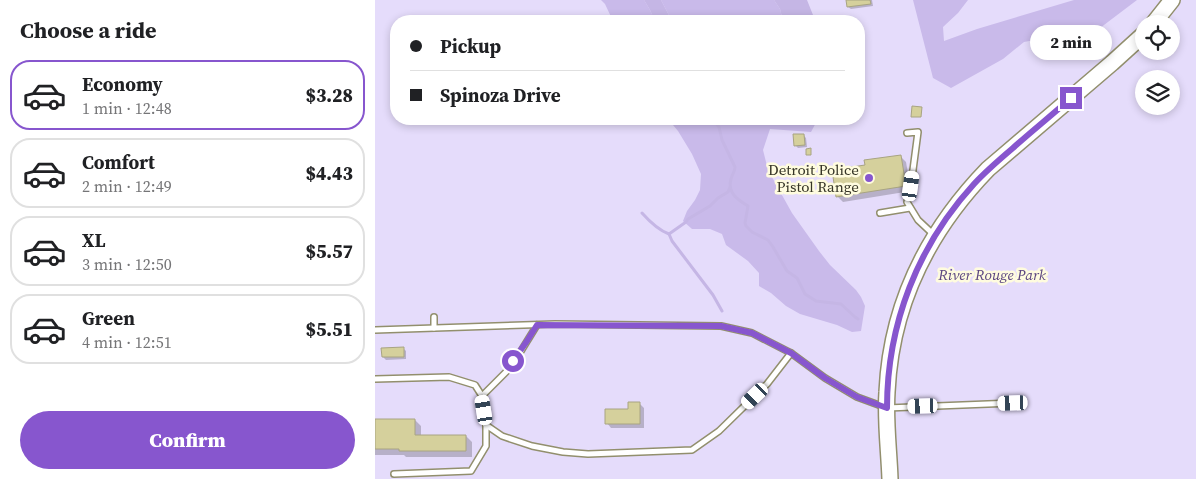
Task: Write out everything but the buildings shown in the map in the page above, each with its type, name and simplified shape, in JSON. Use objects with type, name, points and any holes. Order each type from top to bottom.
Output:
[{"type":"street","points":[[1160,15],[1172,0]]},
{"type":"street","points":[[890,479],[887,408],[889,367],[893,342],[906,294],[916,270],[935,236],[962,198],[988,169],[1135,42]]},
{"type":"lane","points":[[907,133],[918,132],[907,202],[918,220],[935,236]]},
{"type":"lane","points":[[880,213],[910,208]]},
{"type":"lane","points":[[434,317],[434,328]]},
{"type":"lane","points":[[375,330],[537,325],[721,326],[752,333],[791,353],[825,378],[857,397],[887,408],[1013,403]]},
{"type":"lane","points":[[482,396],[506,372],[537,325]]},
{"type":"lane","points":[[487,425],[502,436],[532,446],[563,452],[589,454],[692,450],[719,430],[767,384],[791,353]]},
{"type":"lane","points":[[375,379],[449,377],[475,385],[482,396],[487,425],[486,446],[471,471],[394,474]]},
{"type":"green space","name":"River Rouge Park","points":[[375,0],[1196,0],[1196,479],[375,479]]},
{"type":"shaded area","points":[[601,0],[644,0],[652,15],[610,15]]},
{"type":"shaded area","points":[[644,0],[661,0],[669,15],[652,15]]},
{"type":"shaded area","points":[[661,0],[774,0],[782,15],[669,15]]},
{"type":"shaded area","points":[[774,0],[807,0],[813,15],[782,15]]},
{"type":"shaded area","points":[[913,0],[968,0],[943,27],[944,41],[977,29],[1074,0],[1137,0],[1100,28],[1024,42],[1003,59],[951,88],[933,78]]},
{"type":"shaded area","points":[[673,125],[815,125],[811,132],[770,129],[763,150],[768,170],[792,213],[830,265],[861,297],[865,306],[861,331],[852,332],[837,325],[800,314],[786,306],[771,293],[759,286],[759,273],[748,261],[726,245],[722,234],[710,229],[692,229],[683,221],[700,190],[701,174]]},
{"type":"waterway","points":[[717,125],[735,167],[730,184],[732,192],[737,199],[748,206],[746,226],[752,232],[768,240],[787,271],[797,278],[805,294],[816,301],[841,304],[858,319]]},
{"type":"waterway","points":[[669,234],[688,219],[710,206],[728,192],[730,187]]},
{"type":"waterway","points":[[642,213],[654,225],[669,234],[672,241],[713,295],[722,311]]},
{"type":"place","name":"Detroit Police Pistol Range","points":[[869,178]]},
{"type":"route","points":[[513,361],[537,325],[721,326],[752,333],[791,353],[825,378],[857,397],[887,408],[889,367],[898,318],[916,270],[938,230],[962,198],[988,169],[1071,98]]}]
